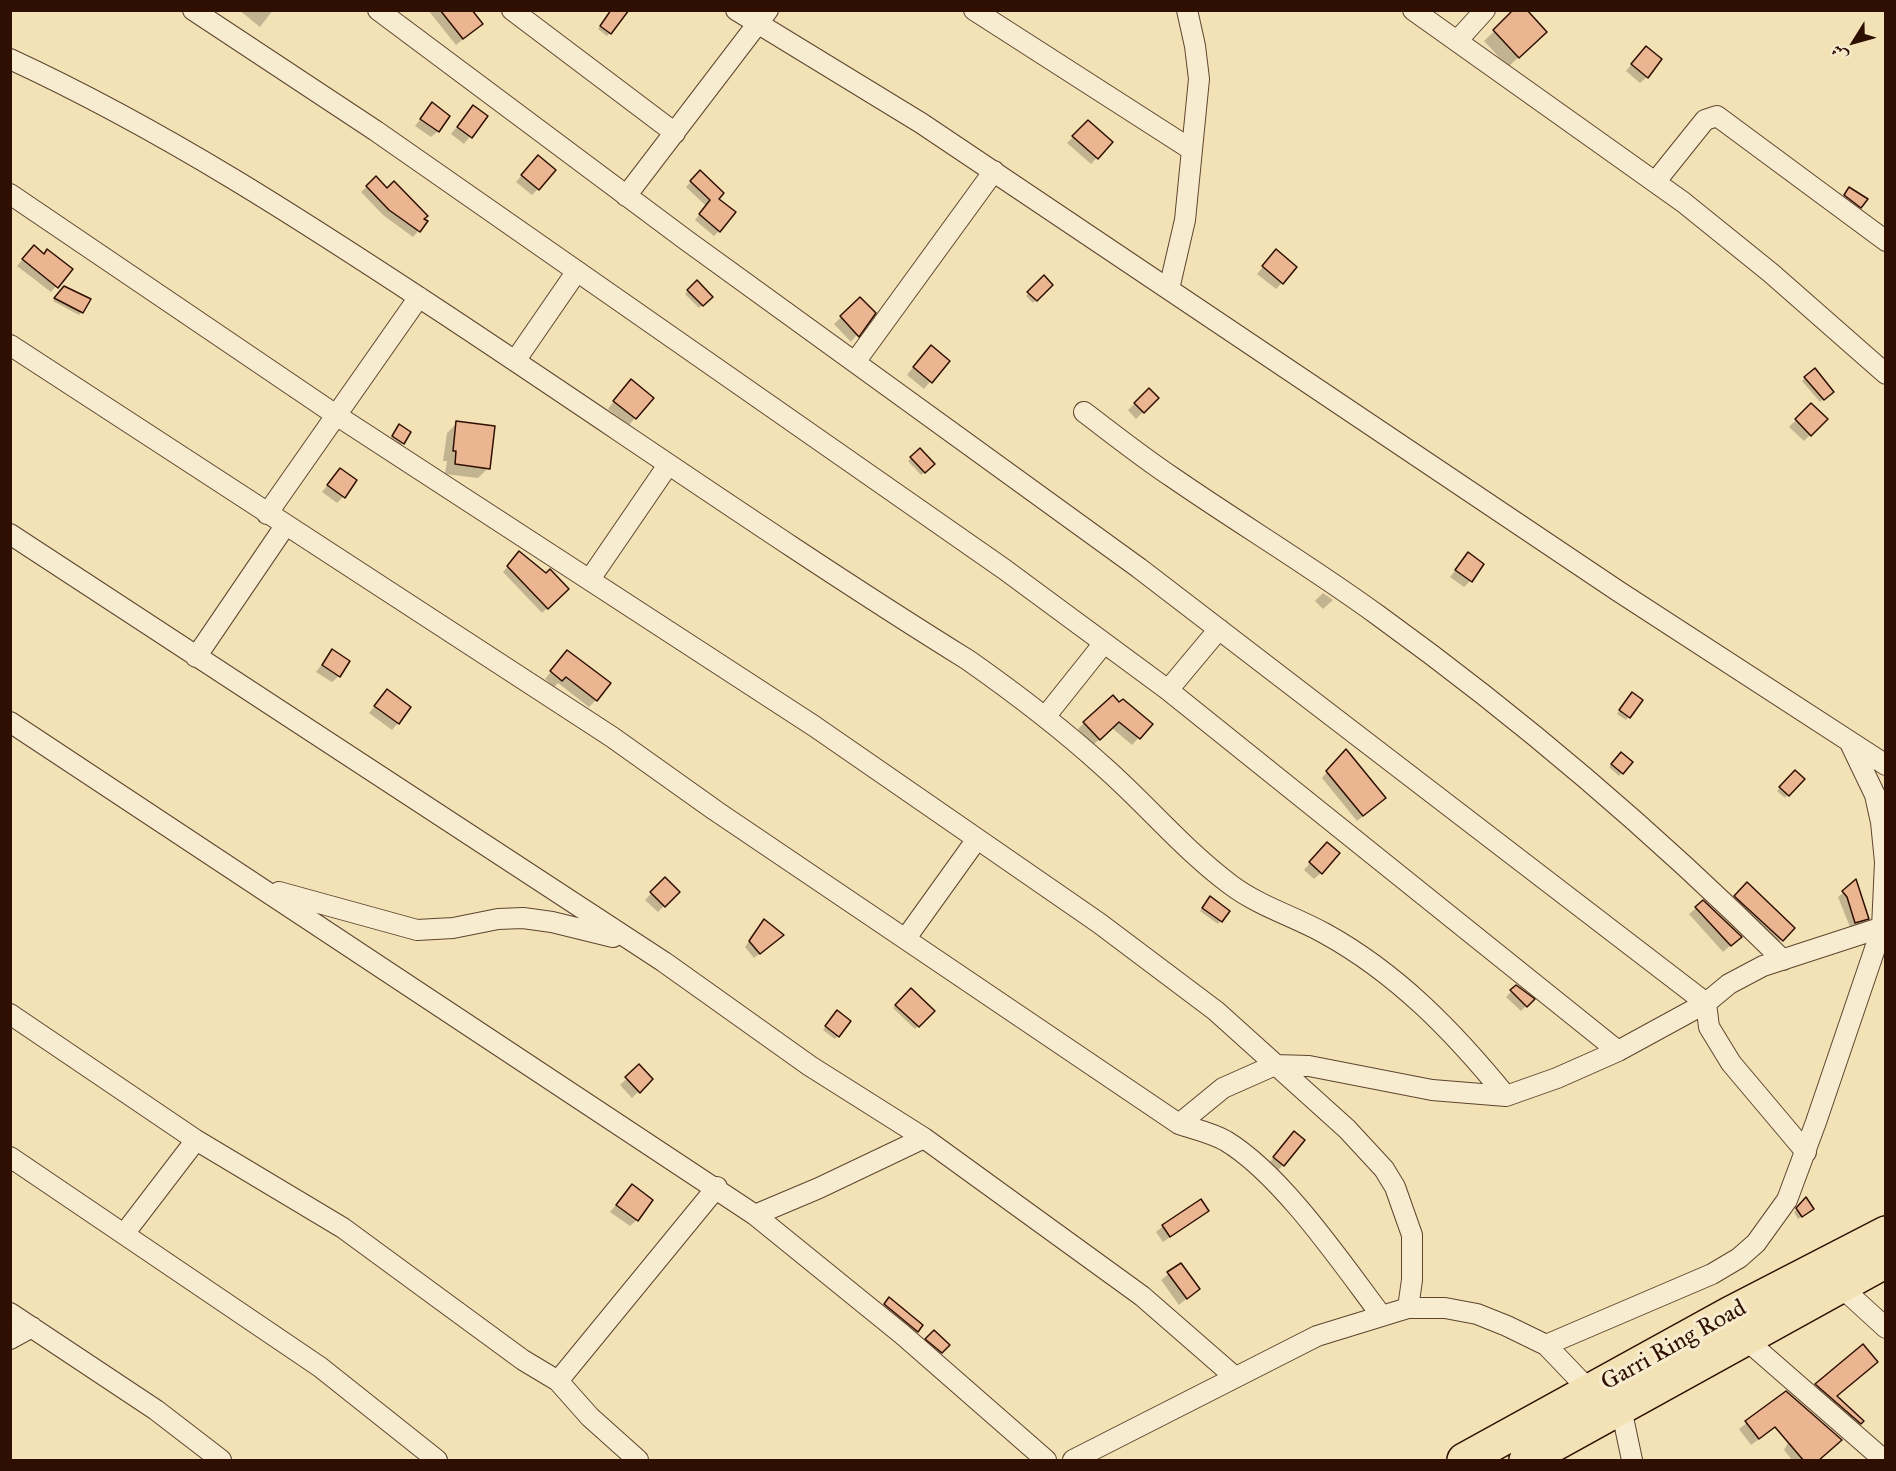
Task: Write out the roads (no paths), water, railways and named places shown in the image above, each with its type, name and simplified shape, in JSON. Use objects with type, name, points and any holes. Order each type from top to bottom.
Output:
[{"type":"highway","name":"Garri Ring Road","points":[[1464,1461],[1730,1314],[1886,1233]]},
{"type":"highway","name":"Garri Ring Road","points":[[1526,1461],[1886,1261]]},
{"type":"street","points":[[193,10],[313,88],[856,464],[1104,643],[1168,690],[1618,1051]]},
{"type":"street","points":[[378,10],[626,196],[1033,490],[1219,629],[1706,1003],[1709,1027],[1731,1063],[1806,1152]]},
{"type":"street","points":[[512,10],[675,133]]},
{"type":"street","points":[[736,10],[763,18],[1886,765]]},
{"type":"street","points":[[974,10],[1192,150]]},
{"type":"street","points":[[1169,289],[1185,220],[1198,79],[1195,46],[1187,10]]},
{"type":"street","points":[[1413,10],[1656,181],[1771,273],[1886,374]]},
{"type":"street","points":[[1457,41],[1485,10]]},
{"type":"street","points":[[626,196],[763,18]]},
{"type":"street","points":[[10,59],[112,107],[175,142],[337,243],[668,465],[968,660],[1045,717],[1104,767],[1194,856],[1232,886],[1272,910],[1324,933],[1395,980],[1451,1033],[1506,1096]]},
{"type":"street","points":[[1656,181],[1705,120],[1717,116],[1886,241]]},
{"type":"street","points":[[855,363],[994,171]]},
{"type":"street","points":[[10,194],[336,415],[814,726],[1177,980],[1224,1018],[1371,1153],[1395,1186],[1412,1235],[1414,1252],[1408,1308]]},
{"type":"street","points":[[516,361],[577,271]]},
{"type":"street","points":[[267,514],[419,297]]},
{"type":"street","points":[[10,345],[612,737],[1179,1124],[1225,1140],[1255,1164],[1323,1238],[1381,1315]]},
{"type":"street","points":[[1084,412],[1169,476],[1335,584],[1441,662],[1629,813],[1711,888],[1783,960]]},
{"type":"street","points":[[590,579],[668,465]]},
{"type":"street","points":[[196,657],[285,526]]},
{"type":"street","points":[[10,534],[673,968],[810,1066],[924,1138],[1142,1296],[1234,1377]]},
{"type":"street","points":[[1168,690],[1219,629]]},
{"type":"street","points":[[1045,717],[1104,643]]},
{"type":"street","points":[[10,722],[717,1187],[903,1335],[1046,1461]]},
{"type":"street","points":[[1546,1345],[1712,1274],[1738,1258],[1762,1236],[1787,1200],[1806,1152],[1884,927],[1885,862],[1881,822],[1875,795],[1850,743]]},
{"type":"street","points":[[906,938],[977,839]]},
{"type":"street","points":[[260,887],[417,930],[453,928],[498,918],[523,918],[552,922],[630,942]]},
{"type":"street","points":[[1179,1124],[1223,1088],[1275,1065],[1309,1066],[1432,1090],[1506,1096],[1557,1078],[1618,1051],[1706,1003],[1745,975],[1884,927]]},
{"type":"street","points":[[10,1014],[196,1140],[343,1228],[523,1360],[558,1381],[590,1417],[638,1461]]},
{"type":"street","points":[[755,1215],[819,1188],[924,1138]]},
{"type":"street","points":[[124,1234],[196,1140]]},
{"type":"street","points":[[10,1157],[320,1367],[437,1461]]},
{"type":"street","points":[[558,1381],[717,1187]]},
{"type":"street","points":[[1840,1286],[1886,1328]]},
{"type":"street","points":[[1073,1461],[1317,1336],[1408,1308],[1445,1308],[1477,1314],[1546,1345],[1591,1392]]},
{"type":"street","points":[[10,1313],[156,1410],[221,1461]]},
{"type":"street","points":[[10,1339],[32,1327]]},
{"type":"street","points":[[1744,1338],[1884,1461]]},
{"type":"street","points":[[1621,1408],[1632,1461]]}]
